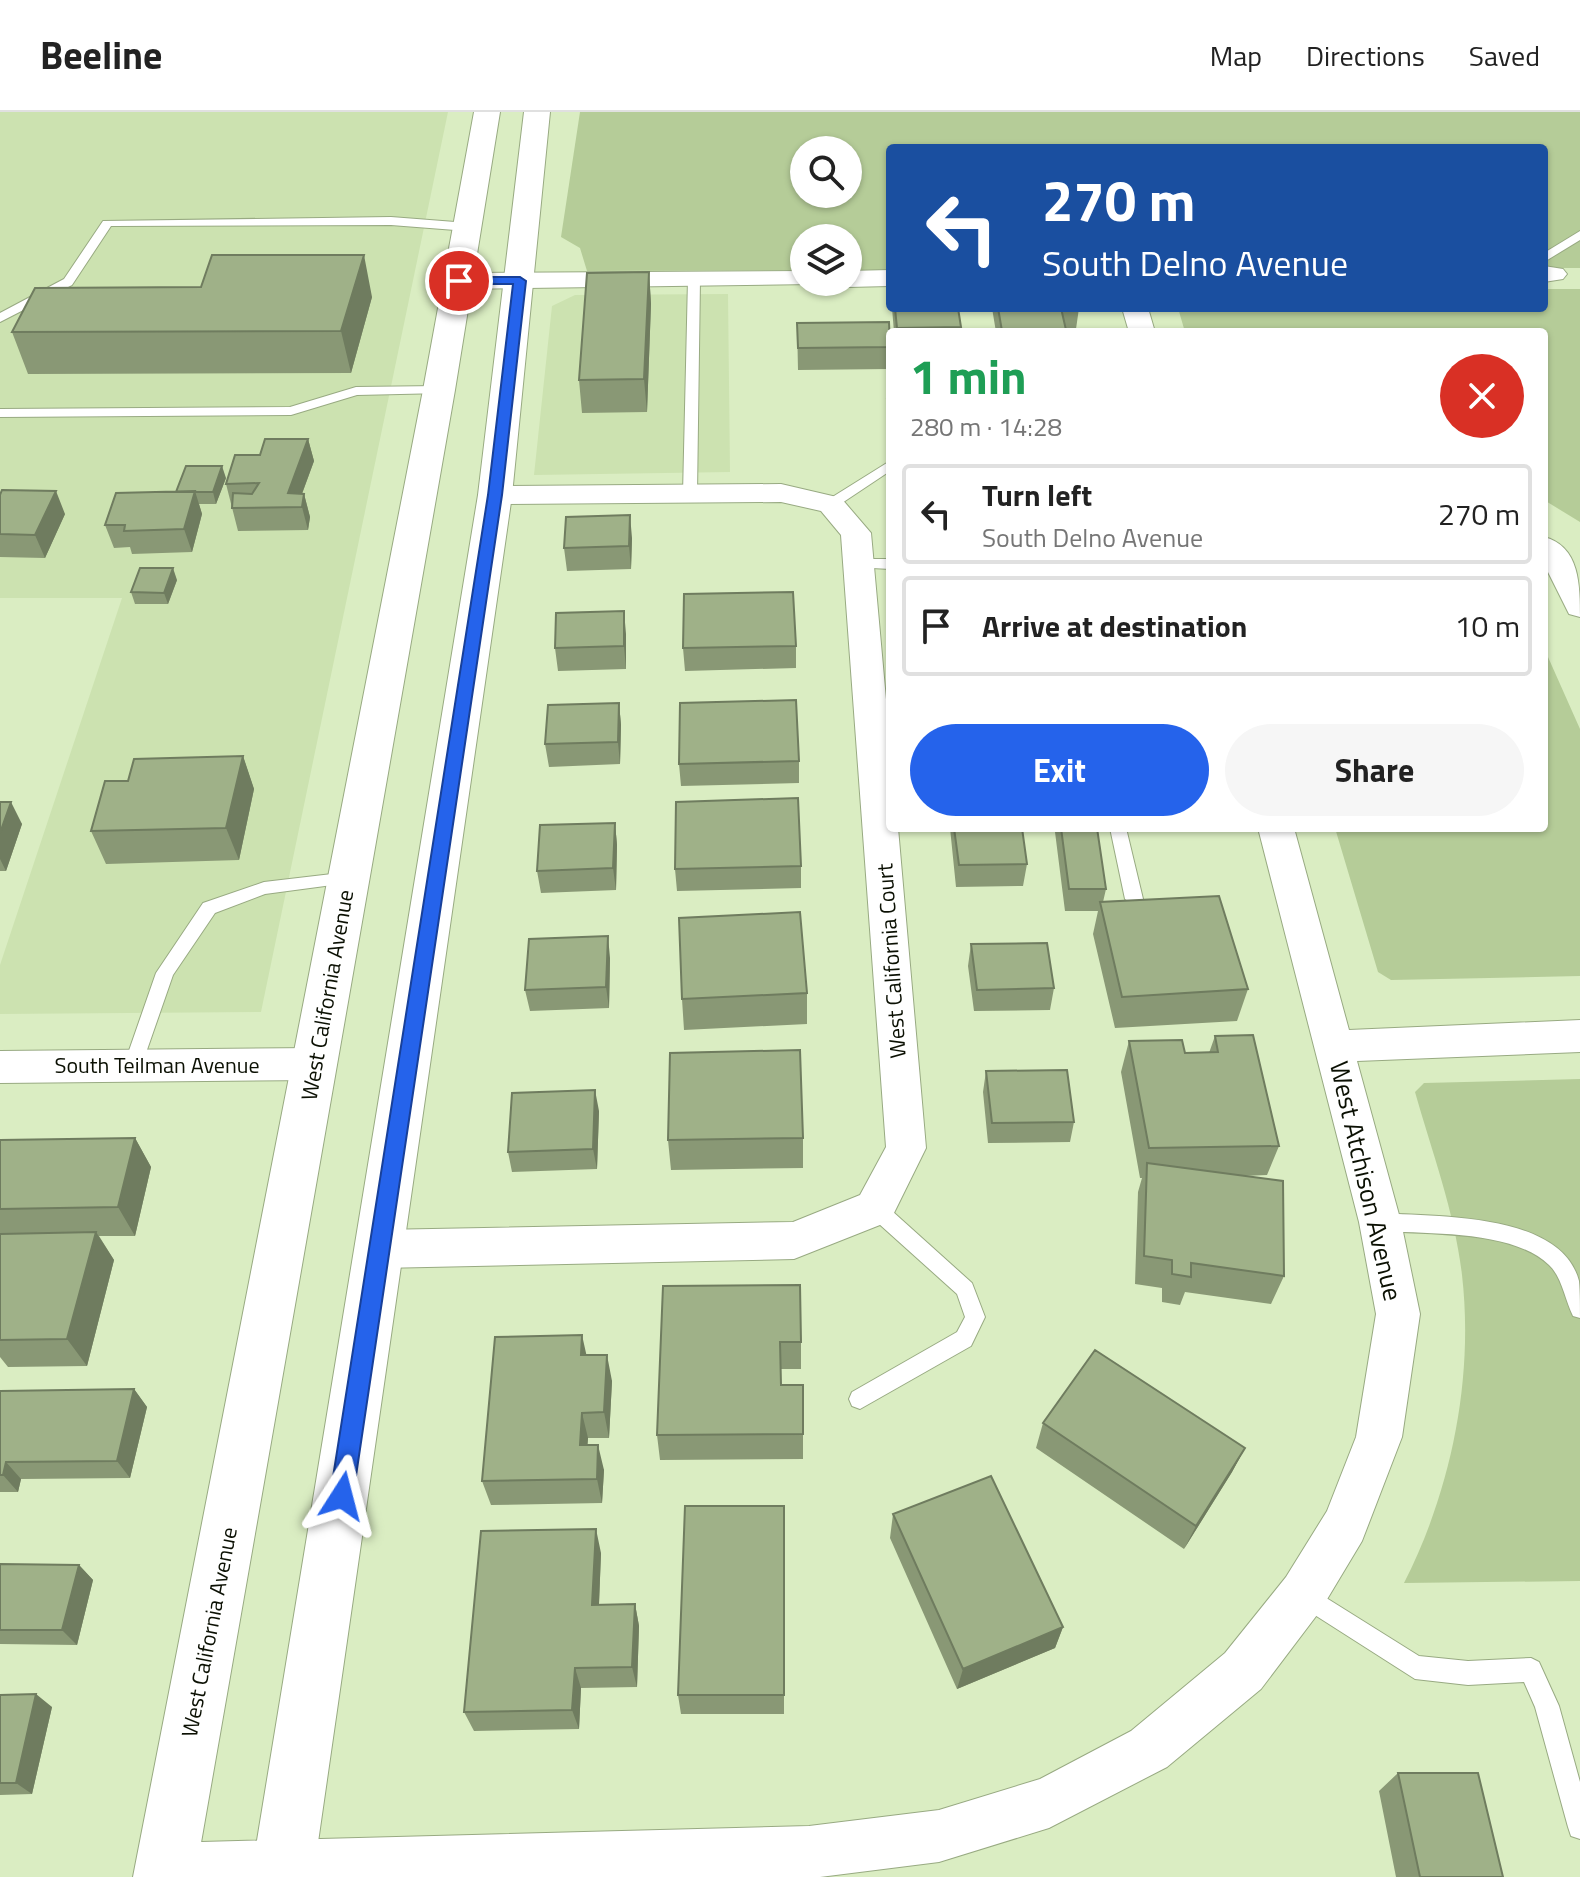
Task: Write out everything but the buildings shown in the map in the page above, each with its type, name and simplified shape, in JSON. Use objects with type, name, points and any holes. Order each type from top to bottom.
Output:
[{"type":"main road","name":"West California Avenue","points":[[165,1873],[459,281],[487,112]]},
{"type":"main road","points":[[282,1871],[495,495],[537,112]]},
{"type":"street","points":[[862,279],[886,278]]},
{"type":"street","points":[[459,281],[790,279]]},
{"type":"street","points":[[495,495],[781,493],[831,504]]},
{"type":"street","name":"West California Court","points":[[831,504],[856,533],[874,564],[884,802],[906,1148],[875,1208]]},
{"type":"street","points":[[1548,550],[1557,559],[1580,607]]},
{"type":"street","name":"West Atchison Avenue","points":[[165,1873],[810,1864],[939,1836],[1049,1802],[1149,1749],[1243,1671],[1303,1594],[1345,1525],[1379,1437],[1398,1314],[1380,1222],[1277,832]]},
{"type":"street","points":[[1334,1046],[1580,1036]]},
{"type":"street","name":"South Teilman Avenue","points":[[0,1067],[315,1064]]},
{"type":"street","points":[[380,1249],[794,1240],[875,1208]]},
{"type":"lane","points":[[0,318],[68,282],[107,223],[391,221],[468,227]]},
{"type":"lane","points":[[1548,268],[1580,235]]},
{"type":"lane","points":[[690,494],[694,279]]},
{"type":"lane","points":[[0,413],[291,411],[356,391],[439,390]]},
{"type":"lane","points":[[831,504],[886,468]]},
{"type":"lane","points":[[1119,832],[1134,899]]},
{"type":"lane","points":[[133,1065],[165,973],[209,908],[264,888],[349,878]]},
{"type":"lane","points":[[860,1399],[964,1339],[975,1317],[965,1289],[875,1208]]},
{"type":"lane","points":[[1380,1222],[1482,1232],[1530,1241],[1557,1258],[1580,1309]]},
{"type":"lane","points":[[1303,1594],[1415,1667],[1468,1673],[1531,1670],[1547,1706],[1580,1827]]},
{"type":"shaded area","points":[[0,112],[448,112],[261,1012],[0,1014],[0,965],[122,598],[0,598]]},
{"type":"shaded area","points":[[580,112],[1580,112],[1580,268],[1548,268],[1548,144],[886,144],[886,270],[862,270],[862,224],[790,224],[790,270],[587,271],[580,248],[561,237]]},
{"type":"shaded area","points":[[1548,289],[1580,289],[1580,522],[1548,502],[1548,328],[1184,328],[1179,312],[1548,312]]},
{"type":"shaded area","points":[[728,294],[730,472],[534,475],[552,306],[575,295]]},
{"type":"shaded area","points":[[1548,657],[1580,729],[1580,976],[1391,980],[1378,972],[1336,832],[1548,832]]},
{"type":"shaded area","points":[[1580,1079],[1580,1581],[1404,1583],[1435,1511],[1446,1473],[1455,1434],[1465,1354],[1459,1252],[1449,1206],[1415,1092],[1424,1083]]},
{"type":"route","points":[[342,1496],[495,495],[520,281],[459,281]]}]
